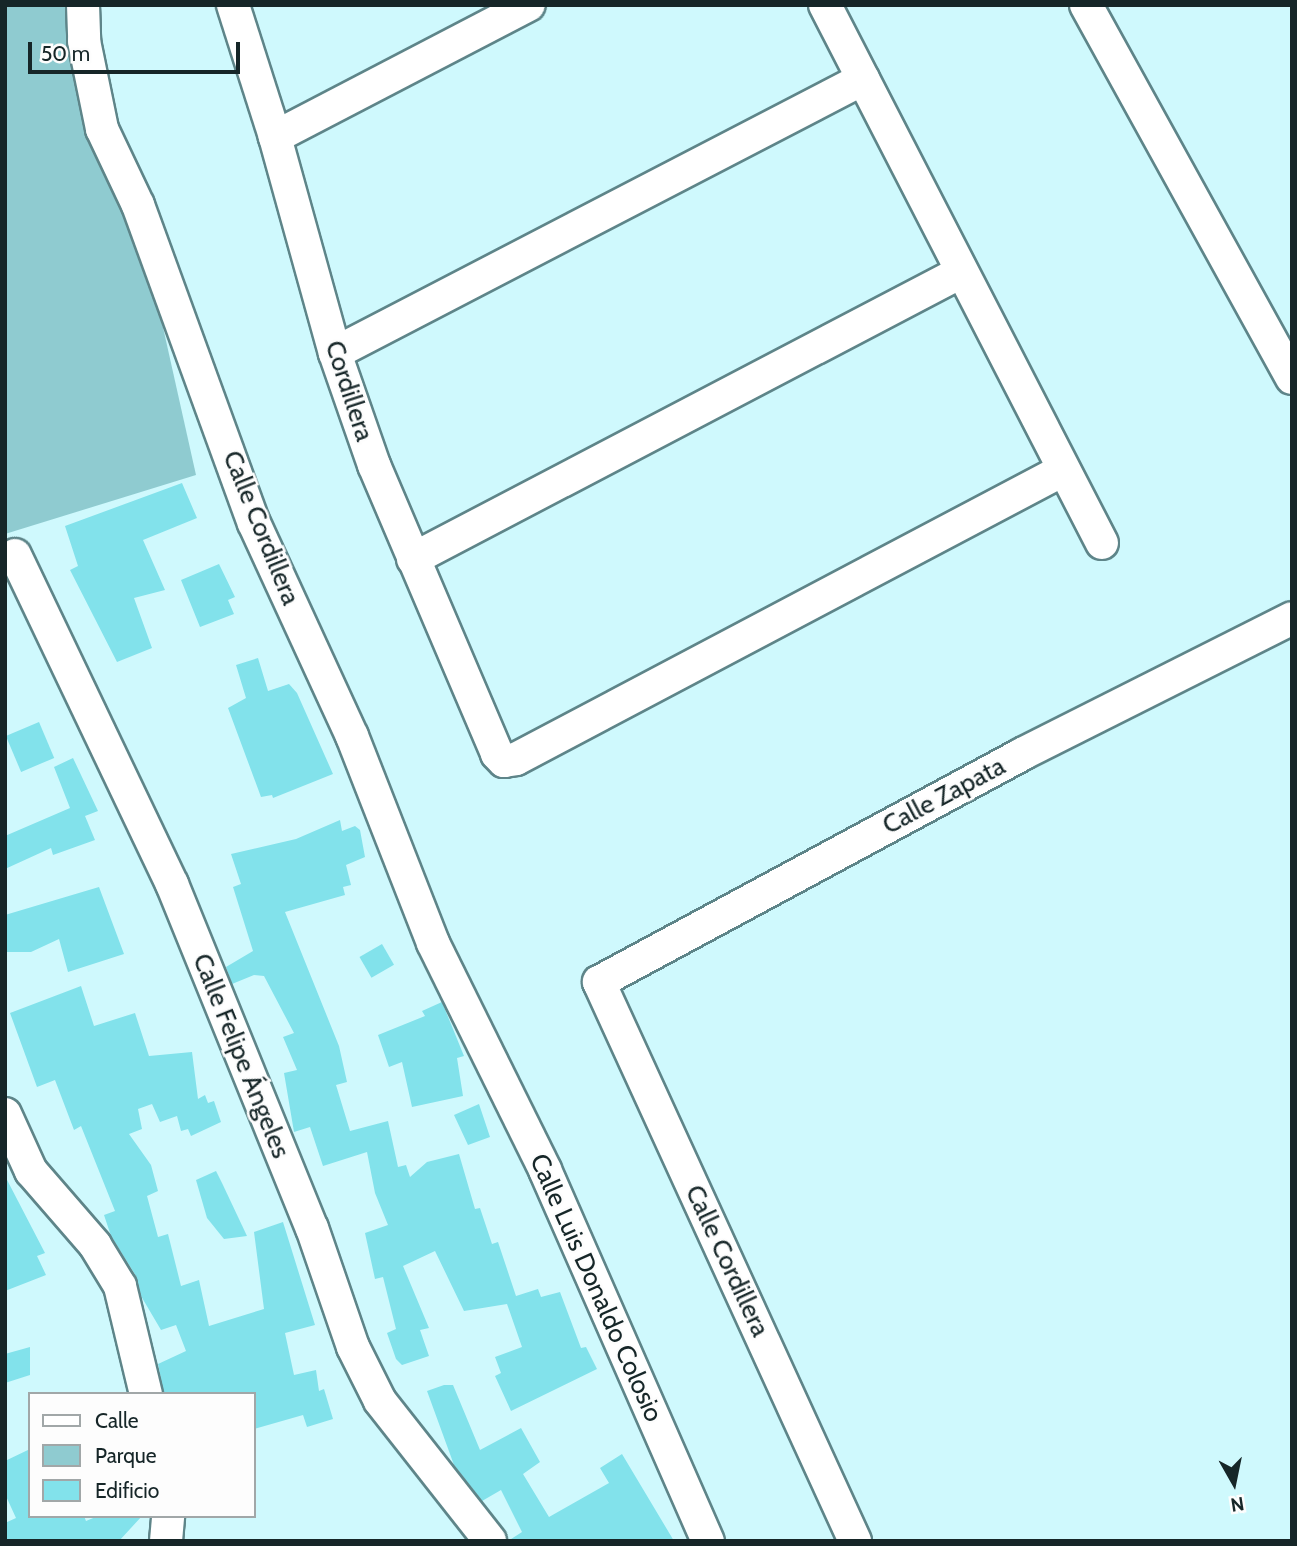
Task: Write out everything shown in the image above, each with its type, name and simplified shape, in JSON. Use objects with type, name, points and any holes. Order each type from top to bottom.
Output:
[{"type":"street","name":"Calle Cordillera","points":[[82,5],[84,41],[102,130],[138,205],[254,523],[352,736],[433,943],[481,1037]]},
{"type":"street","name":"Cordillera","points":[[233,5],[275,136],[335,353],[374,465],[496,754],[505,761],[516,759],[1063,470]]},
{"type":"street","points":[[275,136],[529,5]]},
{"type":"street","points":[[825,5],[1102,543]]},
{"type":"street","points":[[1086,5],[1292,378]]},
{"type":"street","points":[[335,353],[863,79]]},
{"type":"street","points":[[413,559],[961,272]]},
{"type":"street","name":"Calle Felipe Ángeles","points":[[15,555],[172,884],[312,1228],[354,1347],[380,1401],[490,1541]]},
{"type":"street","name":"Calle Zapata","points":[[599,982],[1022,754],[1292,618]]},
{"type":"street","name":"Calle Cordillera","points":[[599,982],[855,1541]]},
{"type":"street","name":"Calle Luis Donaldo Colosio","points":[[481,1037],[545,1170],[708,1541]]},
{"type":"street","points":[[5,1114],[31,1171],[94,1245],[120,1286],[146,1392]]},
{"type":"street","points":[[166,1541],[168,1518]]},
{"type":"green space","points":[[5,5],[91,5],[196,475],[5,534]]},
{"type":"building","points":[[182,483],[197,518],[143,540],[165,590],[134,598],[152,648],[117,662],[70,570],[78,566],[65,526]]},
{"type":"building","points":[[219,564],[235,597],[228,600],[234,614],[200,627],[181,580]]},
{"type":"building","points":[[258,658],[268,691],[289,684],[297,693],[333,774],[273,798],[272,795],[261,797],[228,708],[246,698],[236,665]]},
{"type":"building","points":[[39,722],[54,758],[21,772],[6,736]]},
{"type":"building","points":[[73,758],[98,811],[85,816],[95,840],[53,855],[51,848],[5,869],[5,836],[70,808],[54,767]]},
{"type":"building","points":[[340,820],[342,831],[355,826],[360,830],[365,857],[346,865],[351,885],[343,887],[345,895],[285,912],[339,1046],[347,1082],[336,1085],[350,1131],[388,1121],[398,1167],[406,1165],[410,1177],[427,1162],[459,1154],[475,1209],[480,1208],[492,1244],[498,1242],[516,1296],[538,1289],[541,1297],[560,1292],[581,1348],[586,1347],[597,1369],[511,1411],[495,1376],[501,1373],[495,1357],[522,1347],[507,1304],[464,1311],[435,1251],[403,1266],[429,1328],[420,1330],[429,1356],[402,1365],[396,1359],[387,1333],[396,1329],[383,1277],[375,1279],[365,1233],[388,1225],[375,1193],[367,1152],[323,1166],[310,1127],[294,1132],[284,1073],[297,1070],[283,1037],[294,1033],[264,976],[254,975],[232,984],[226,967],[253,951],[233,887],[241,884],[231,854],[296,839]]},
{"type":"building","points":[[99,887],[124,954],[68,972],[59,939],[31,952],[5,952],[5,915]]},
{"type":"building","points":[[382,944],[394,965],[371,978],[359,957]]},
{"type":"building","points":[[81,986],[94,1026],[135,1013],[149,1056],[192,1052],[198,1099],[205,1095],[208,1103],[214,1101],[221,1122],[191,1136],[188,1129],[181,1131],[177,1116],[160,1122],[152,1104],[138,1109],[142,1129],[129,1134],[151,1165],[158,1191],[147,1196],[158,1237],[168,1234],[181,1286],[199,1280],[209,1326],[264,1309],[254,1232],[283,1222],[315,1325],[285,1333],[294,1375],[316,1370],[319,1391],[324,1389],[333,1419],[307,1427],[303,1415],[256,1428],[256,1392],[164,1392],[158,1364],[186,1351],[176,1325],[161,1330],[141,1296],[136,1276],[111,1236],[104,1215],[115,1211],[81,1126],[74,1130],[55,1080],[37,1087],[10,1013]]},
{"type":"building","points":[[442,1002],[464,1056],[457,1058],[463,1096],[412,1107],[402,1062],[389,1067],[378,1035],[425,1016],[422,1011]]},
{"type":"building","points":[[479,1104],[490,1137],[468,1145],[454,1115]]},
{"type":"building","points":[[216,1171],[247,1236],[224,1239],[207,1218],[196,1180]]},
{"type":"building","points":[[5,1176],[45,1253],[37,1256],[46,1275],[5,1291]]},
{"type":"building","points":[[30,1347],[30,1375],[5,1383],[5,1354]]},
{"type":"building","points":[[453,1385],[480,1450],[521,1428],[540,1462],[523,1474],[549,1517],[609,1483],[600,1468],[622,1454],[674,1541],[508,1541],[522,1532],[501,1490],[482,1501],[454,1465],[427,1391]]},
{"type":"building","points":[[28,1450],[28,1518],[85,1518],[86,1521],[93,1518],[140,1518],[119,1541],[5,1541],[5,1523],[16,1518],[5,1494],[5,1461]]}]
